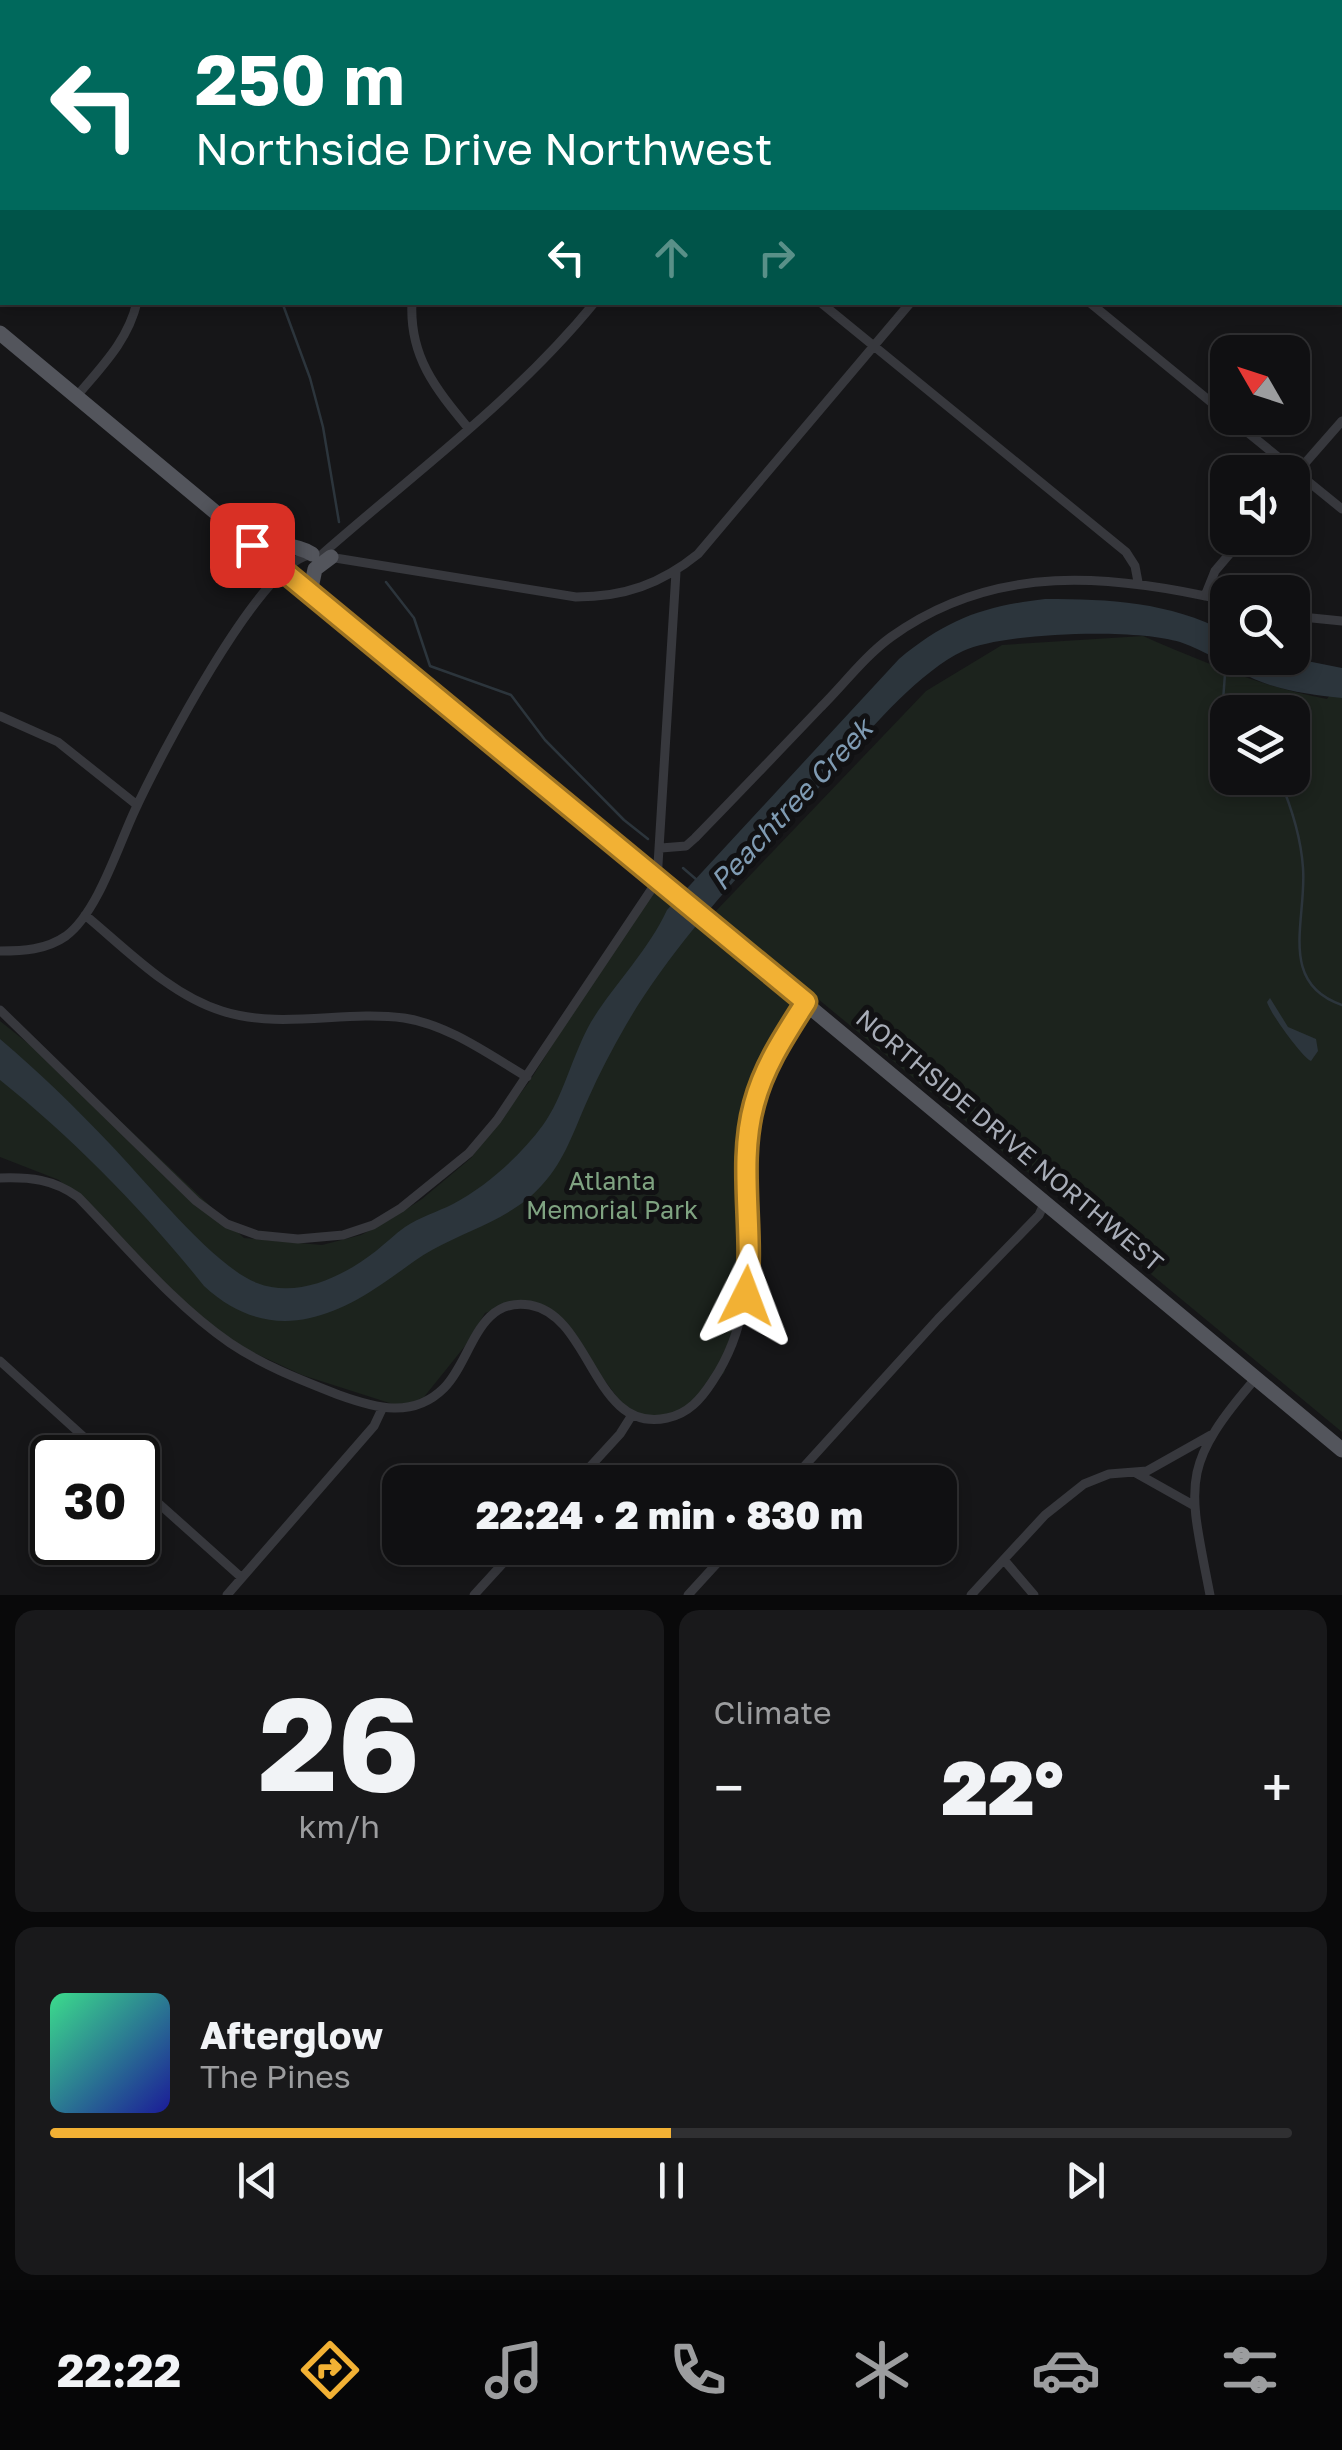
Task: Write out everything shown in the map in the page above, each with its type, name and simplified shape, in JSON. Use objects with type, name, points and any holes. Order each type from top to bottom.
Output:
[{"type":"main road","name":"NORTHSIDE DRIVE NORTHWEST","points":[[0,333],[1342,1450]]},
{"type":"main road","points":[[252,545],[304,549],[321,556],[310,593]]},
{"type":"street","points":[[76,397],[116,350],[136,305]]},
{"type":"street","points":[[412,305],[412,332],[424,370],[469,429]]},
{"type":"street","points":[[321,556],[552,353],[592,305]]},
{"type":"street","points":[[824,305],[1126,552],[1136,566],[1138,582]]},
{"type":"street","points":[[0,951],[30,950],[54,942],[66,936],[85,915],[182,720],[232,637],[282,570],[297,558],[321,556],[576,597],[624,593],[648,586],[676,572],[698,554],[908,305]]},
{"type":"street","points":[[1093,305],[1210,401]]},
{"type":"street","points":[[1310,458],[1342,421]]},
{"type":"street","points":[[1249,435],[1272,455]]},
{"type":"street","points":[[1310,486],[1342,510]]},
{"type":"street","points":[[1205,596],[1214,571],[1228,555]]},
{"type":"street","points":[[0,1010],[196,1201],[227,1224],[270,1237],[327,1238],[358,1231],[385,1218],[469,1152],[498,1120],[657,881],[676,572]]},
{"type":"street","points":[[660,848],[686,846],[695,838],[877,650],[908,628],[960,602],[1014,586],[1075,579],[1138,582],[1210,597]]},
{"type":"street","points":[[1310,618],[1342,621]]},
{"type":"street","points":[[0,716],[58,742],[137,805]]},
{"type":"street","points":[[85,915],[176,988],[218,1010],[269,1020],[415,1020],[455,1034],[526,1078]]},
{"type":"street","points":[[0,1178],[34,1178],[64,1187],[183,1305],[232,1344],[290,1376],[382,1409],[410,1407],[436,1395],[454,1376],[486,1320],[504,1308],[524,1304],[542,1309],[557,1320],[614,1400],[632,1415],[660,1420],[688,1410],[712,1381],[732,1346],[748,1281],[748,1150],[753,1107],[772,1057],[806,1002]]},
{"type":"street","points":[[805,1465],[1038,1215],[1045,1202]]},
{"type":"street","points":[[0,1361],[82,1435]]},
{"type":"street","points":[[1210,1595],[1193,1506],[1196,1468],[1211,1435],[1256,1378]]},
{"type":"street","points":[[227,1595],[374,1426],[382,1409]]},
{"type":"street","points":[[592,1465],[632,1415]]},
{"type":"street","points":[[971,1595],[1045,1515],[1084,1484],[1109,1474],[1136,1474],[1154,1468],[1211,1435]]},
{"type":"street","points":[[1136,1474],[1193,1506]]},
{"type":"street","points":[[160,1505],[242,1578]]},
{"type":"street","points":[[1004,1560],[1034,1595]]},
{"type":"street","points":[[474,1595],[501,1565]]},
{"type":"street","points":[[688,1595],[715,1565]]},
{"type":"green space","points":[[1143,636],[1210,664],[1210,675],[1240,675],[1308,695],[1210,695],[1210,795],[1310,795],[1310,695],[1327,699],[1342,677],[1342,1432],[714,913],[926,691],[1002,645]]},
{"type":"green space","name":"Atlanta Memorial Park","points":[[658,877],[709,929],[798,1006],[768,1058],[750,1114],[741,1316],[724,1373],[671,1421],[632,1417],[555,1314],[522,1301],[485,1313],[465,1346],[424,1397],[402,1407],[302,1375],[220,1337],[59,1180],[0,1157],[0,1021],[93,1095],[244,1238],[322,1245],[361,1235],[422,1199],[471,1158],[529,1082]]},
{"type":"water","name":"Peachtree Creek","points":[[1045,599],[1161,608],[1210,624],[1210,656],[1160,638],[1103,634],[1038,636],[963,651],[928,674],[875,724],[671,958],[621,1034],[563,1155],[542,1185],[504,1215],[432,1250],[337,1309],[293,1321],[270,1320],[226,1303],[204,1286],[158,1231],[82,1152],[0,1080],[0,1039],[84,1117],[200,1241],[239,1274],[257,1283],[288,1288],[335,1276],[411,1223],[479,1188],[524,1148],[550,1114],[591,1022],[667,910],[899,659],[950,624],[1003,606]]},
{"type":"water","points":[[1310,662],[1342,668],[1342,698],[1275,687],[1246,675],[1310,675]]},
{"type":"water","points":[[1270,998],[1288,1027],[1316,1039],[1318,1051],[1311,1061],[1274,1015],[1267,1002]]},
{"type":"waterway","points":[[283,305],[323,427],[339,522]]},
{"type":"waterway","points":[[386,582],[414,618],[430,666],[511,695],[545,740],[648,839]]},
{"type":"waterway","points":[[1223,695],[1225,675]]},
{"type":"waterway","points":[[1286,795],[1302,856],[1302,965],[1309,981],[1322,995],[1342,1005]]},
{"type":"waterway","name":"Peachtree Creek","points":[[683,868],[697,880]]},
{"type":"route","points":[[252,545],[806,1002],[772,1057],[753,1107],[748,1150],[746,1296]]}]
